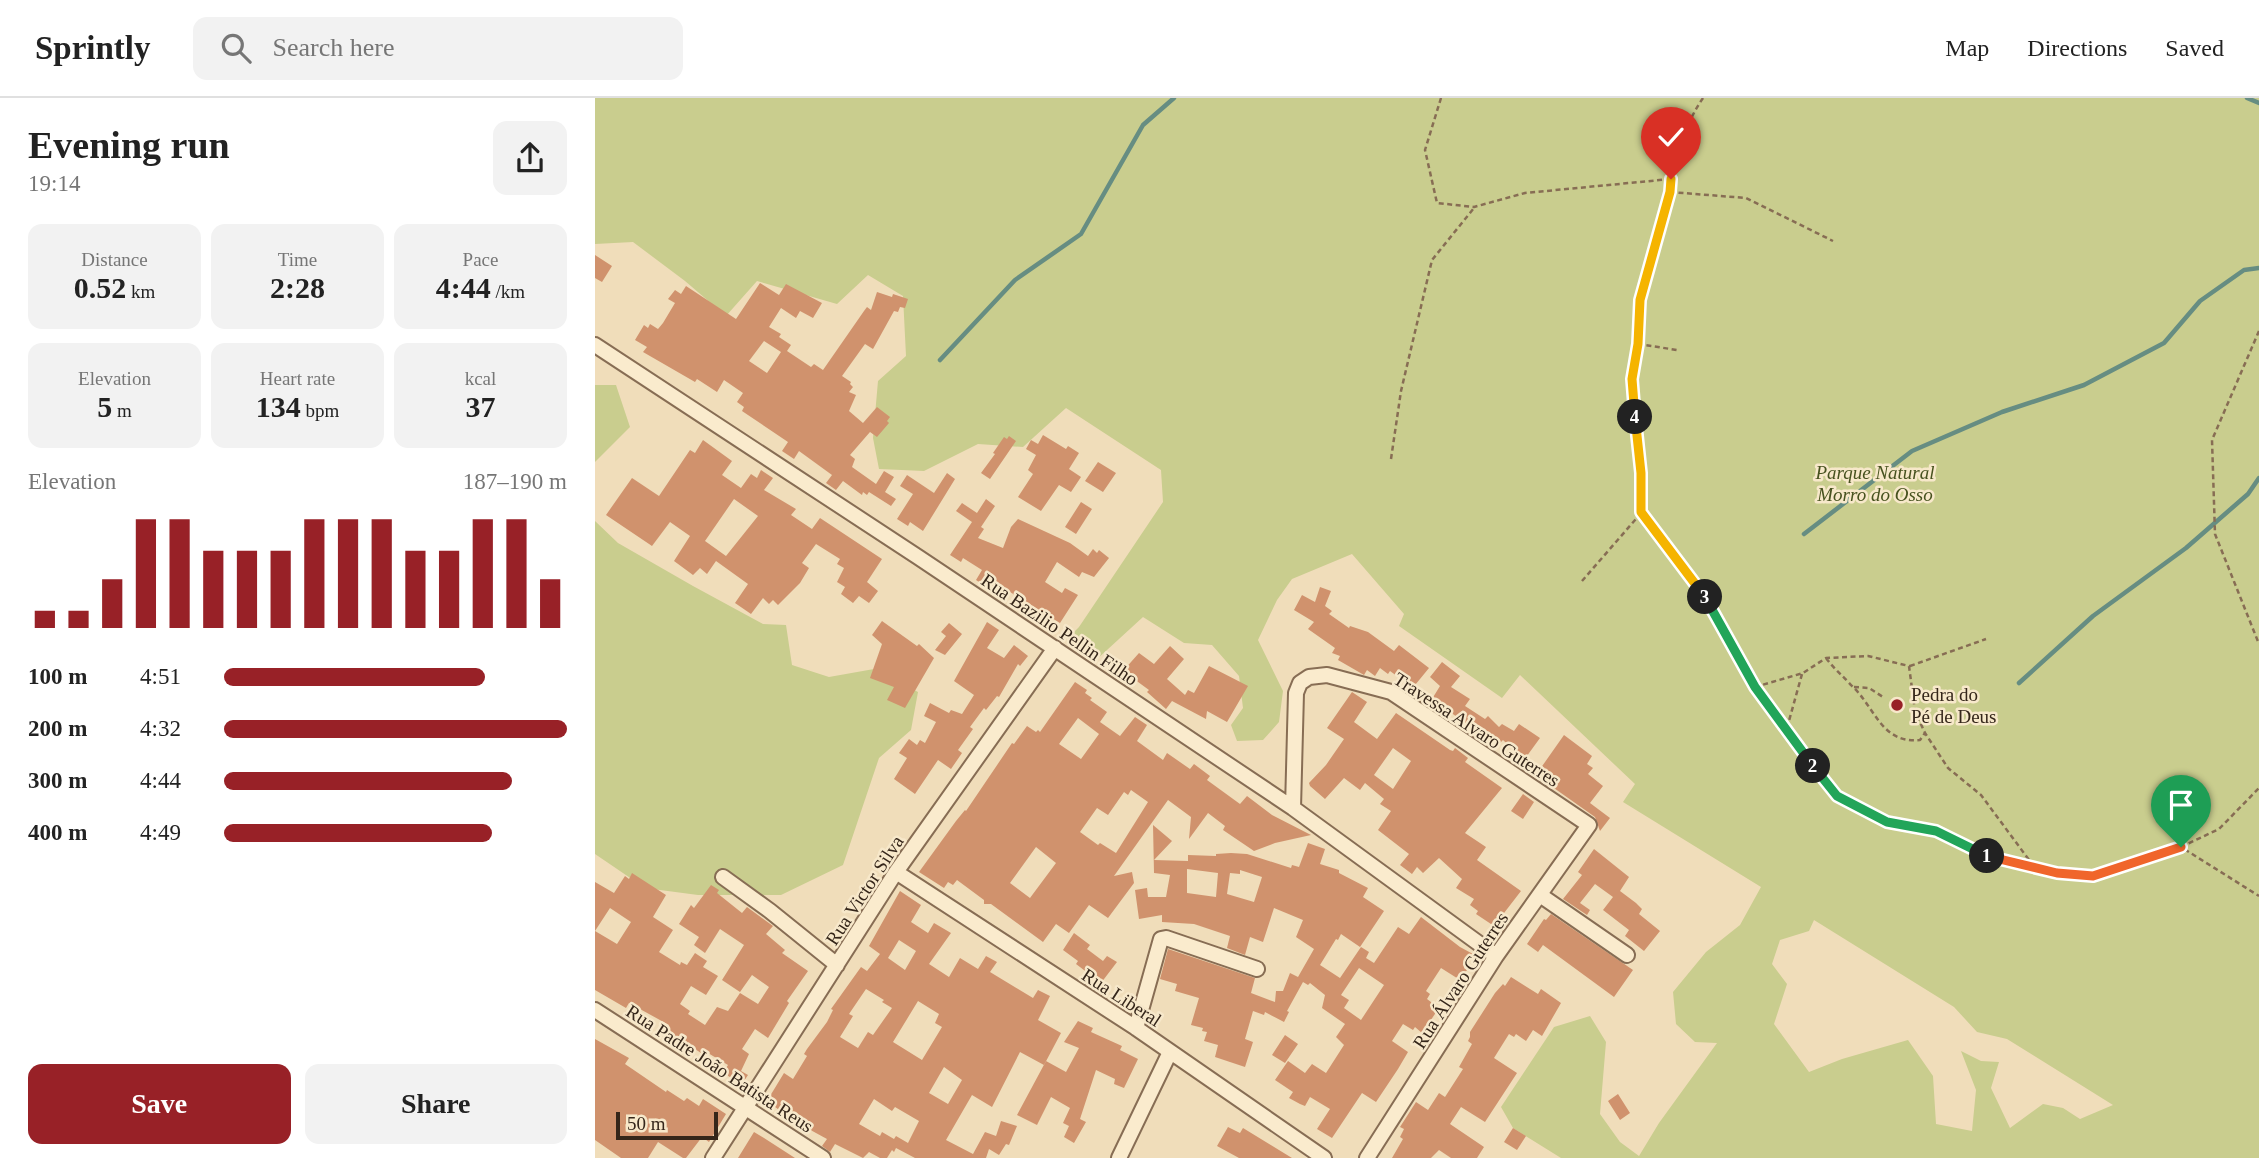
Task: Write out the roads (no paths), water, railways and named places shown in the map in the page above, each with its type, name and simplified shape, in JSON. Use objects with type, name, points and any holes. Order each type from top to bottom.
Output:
[{"type":"street","name":"Rua Bazilio Pellin Filho","points":[[595,345],[1293,808],[1496,956]]},
{"type":"street","name":"Rua Victor Silva","points":[[713,1158],[896,872],[1055,648]]},
{"type":"street","name":"Travessa Alvaro Guterres","points":[[1293,808],[1296,693],[1300,683],[1310,677],[1327,675],[1391,692],[1589,825]]},
{"type":"street","name":"Rua Álvaro Guterres","points":[[1367,1158],[1496,956],[1589,825]]},
{"type":"street","name":"Rua Liberal","points":[[896,872],[1136,1028],[1324,1158]]},
{"type":"street","points":[[723,877],[837,965]]},
{"type":"street","points":[[1540,895],[1627,955]]},
{"type":"street","points":[[1136,1028],[1161,939],[1166,938],[1257,969]]},
{"type":"street","name":"Rua Padre João Batista Reus","points":[[595,1010],[823,1158]]},
{"type":"street","points":[[1119,1158],[1170,1052]]},
{"type":"waterway","points":[[940,360],[1015,280],[1081,234],[1143,125],[1174,98]]},
{"type":"waterway","points":[[2247,98],[2259,103]]},
{"type":"waterway","points":[[1804,534],[1912,451],[2002,412],[2084,385],[2164,343],[2200,301],[2244,270],[2259,268]]},
{"type":"waterway","points":[[2019,683],[2093,616],[2186,548],[2248,494],[2259,478]]},
{"type":"place","name":"Pedra do Pé de Deus","points":[[1897,705]]},
{"type":"park label","name":"Parque Natural Morro do Osso","points":[[1875,483]]}]
